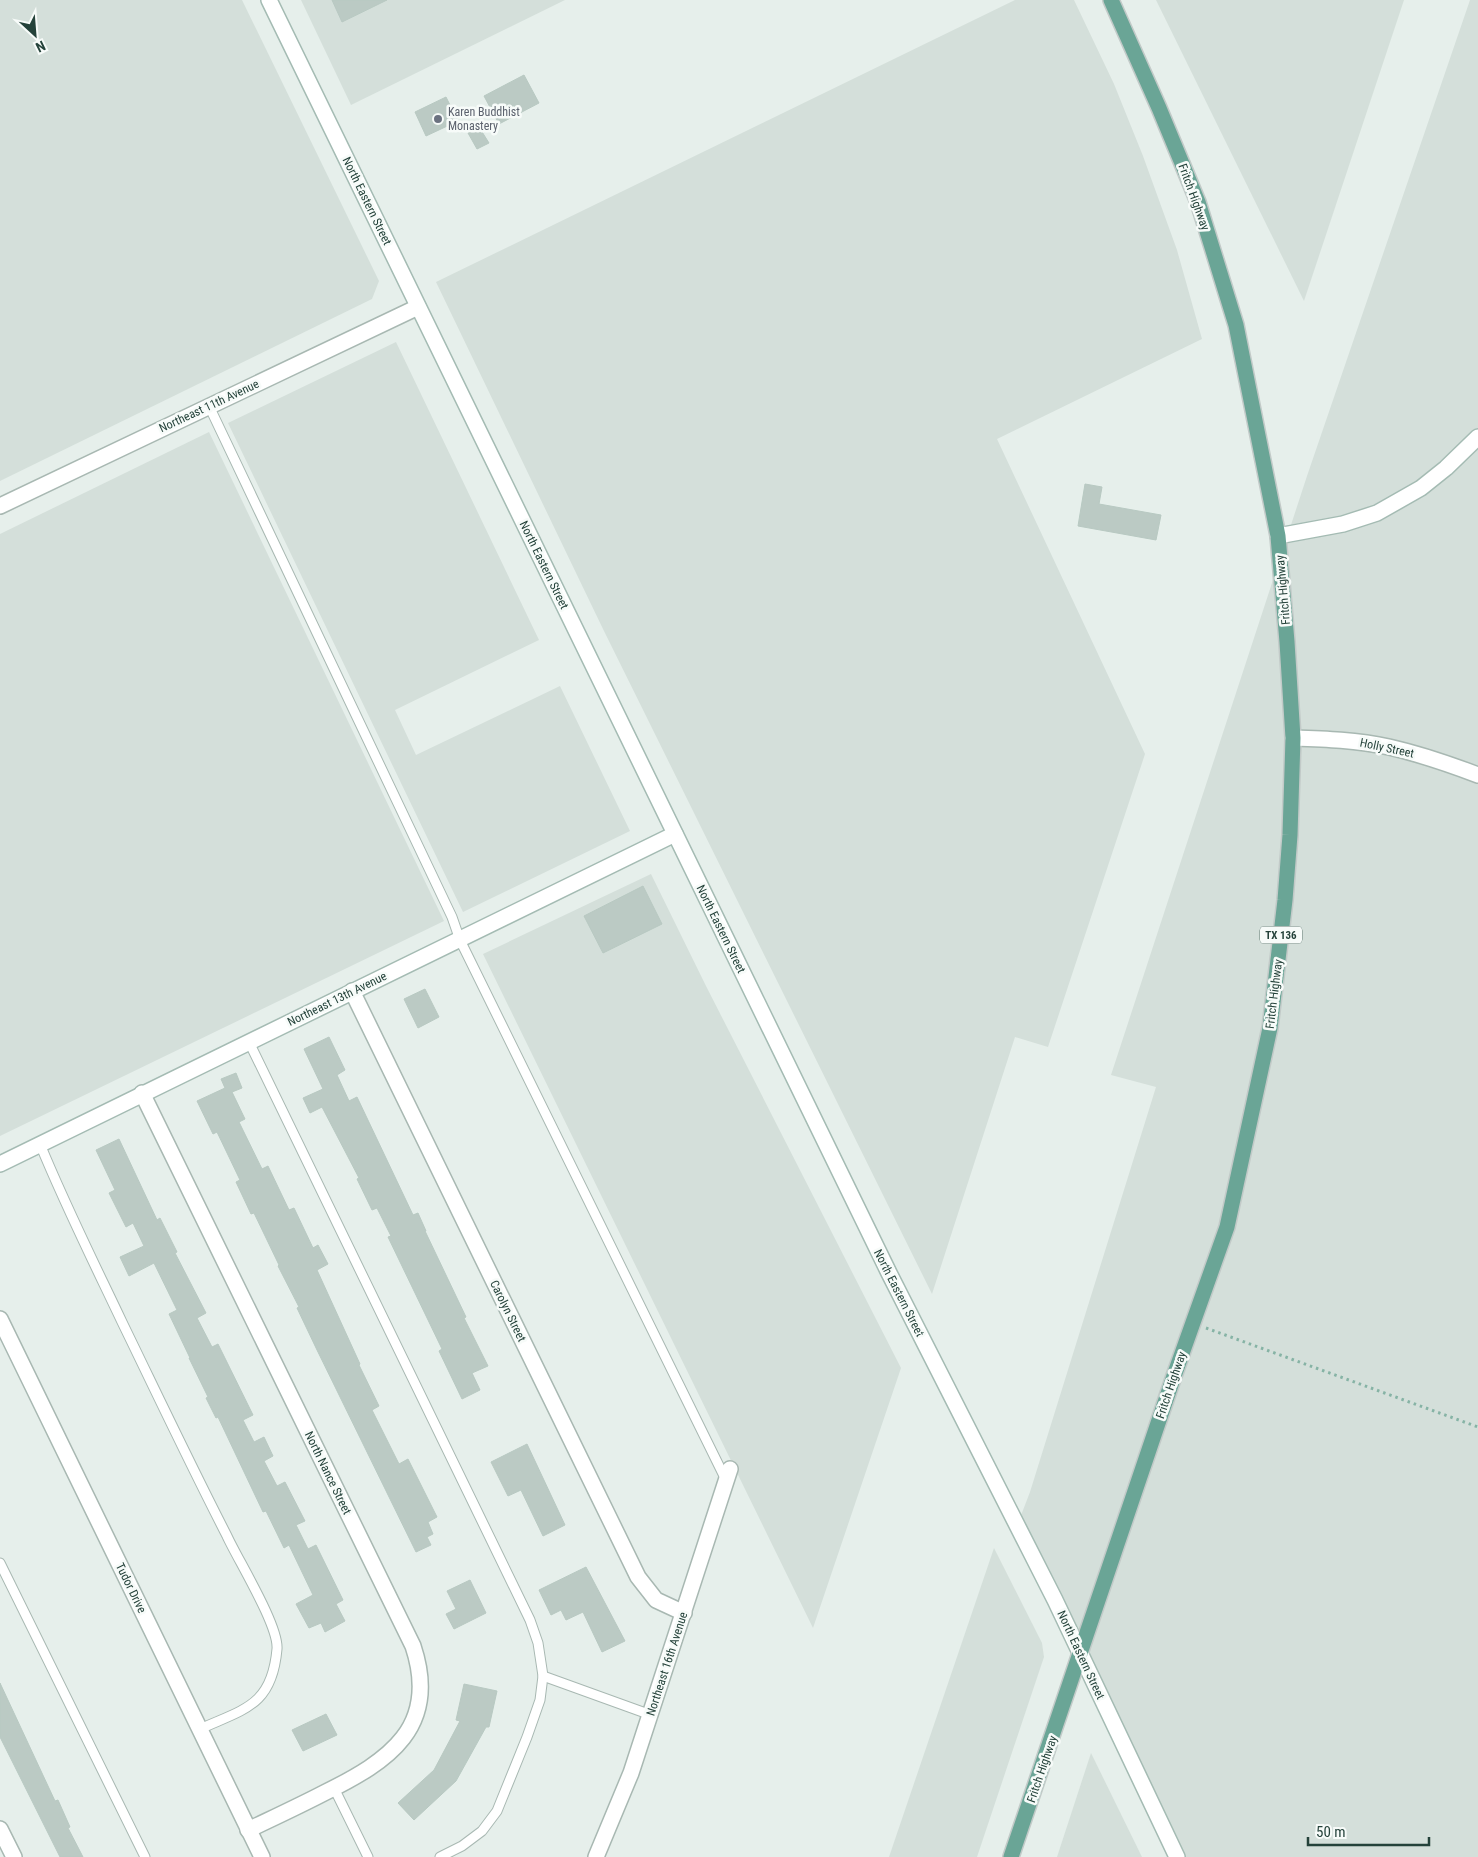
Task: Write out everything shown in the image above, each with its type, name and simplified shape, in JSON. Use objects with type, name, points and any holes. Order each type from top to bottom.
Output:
[{"type":"main road","name":"Fritch Highway","points":[[1011,1857],[1227,1227],[1270,1028],[1285,900],[1290,835],[1293,738],[1288,642],[1278,536],[1236,325],[1200,211],[1159,108],[1111,0]]},
{"type":"street","name":"North Eastern Street","points":[[270,0],[889,1273],[1055,1600],[1177,1857]]},
{"type":"street","name":"Northeast 11th Avenue","points":[[0,506],[418,307]]},
{"type":"street","points":[[1278,536],[1343,524],[1377,513],[1421,488],[1446,468],[1478,437]]},
{"type":"street","name":"Holly Street","points":[[1293,738],[1331,739],[1390,747],[1427,757],[1478,775]]},
{"type":"street","name":"Northeast 13th Avenue","points":[[0,1164],[675,834]]},
{"type":"street","name":"Carolyn Street","points":[[352,991],[638,1577],[656,1600],[684,1613]]},
{"type":"street","name":"North Nance Street","points":[[142,1094],[413,1646],[419,1665],[420,1703],[406,1735],[391,1753],[370,1769],[248,1830]]},
{"type":"street","name":"Tudor Drive","points":[[0,1319],[262,1857]]},
{"type":"street","name":"Northeast 16th Avenue","points":[[596,1857],[631,1773],[728,1475]]},
{"type":"street","points":[[0,1829],[14,1857]]},
{"type":"lane","points":[[209,406],[452,917],[460,940],[728,1475]]},
{"type":"lane","points":[[249,1042],[530,1620],[538,1643],[543,1676],[540,1700],[497,1810],[482,1831],[462,1846],[440,1857]]},
{"type":"lane","points":[[40,1144],[60,1192],[137,1354],[227,1537],[271,1621],[278,1647],[274,1672],[266,1692],[250,1706],[200,1729]]},
{"type":"lane","points":[[0,1563],[145,1857]]},
{"type":"lane","points":[[543,1676],[650,1715]]},
{"type":"lane","points":[[334,1788],[368,1857]]},
{"type":"path","points":[[1193,1323],[1478,1427]]},
{"type":"shaded area","points":[[0,0],[242,0],[379,281],[372,299],[0,481]]},
{"type":"shaded area","points":[[301,0],[565,0],[351,105]]},
{"type":"shaded area","points":[[1015,0],[1074,0],[1114,84],[1143,156],[1177,250],[1202,339],[997,439],[1145,754],[1048,1047],[1015,1037],[932,1294],[603,629],[436,282]]},
{"type":"shaded area","points":[[1156,0],[1404,0],[1304,301]]},
{"type":"shaded area","points":[[1470,0],[1478,0],[1478,1857],[1186,1857],[1020,1518],[1030,1492],[1156,1087],[1111,1075],[1307,476]]},
{"type":"shaded area","points":[[396,342],[539,640],[395,710],[416,755],[560,686],[630,831],[463,912],[228,423]]},
{"type":"shaded area","points":[[209,432],[444,921],[0,1136],[0,534]]},
{"type":"shaded area","points":[[651,874],[901,1368],[813,1628],[483,954]]},
{"type":"shaded area","points":[[994,1548],[1042,1643],[1044,1657],[977,1857],[889,1857]]},
{"type":"shaded area","points":[[1091,1753],[1142,1857],[1057,1857]]},
{"type":"building","points":[[332,0],[387,0],[342,22]]},
{"type":"building","points":[[524,75],[539,103],[499,124],[484,96]]},
{"type":"building","points":[[446,97],[458,121],[426,136],[415,112]]},
{"type":"building","points":[[479,127],[489,143],[477,149],[468,133]]},
{"type":"building","points":[[1085,484],[1102,487],[1099,504],[1161,515],[1156,540],[1078,526]]},
{"type":"building","points":[[643,886],[662,924],[603,953],[584,916]]},
{"type":"building","points":[[425,989],[439,1017],[418,1028],[404,999]]},
{"type":"building","points":[[329,1037],[345,1070],[337,1075],[349,1101],[357,1097],[413,1215],[418,1213],[466,1317],[464,1318],[488,1366],[472,1373],[480,1390],[462,1399],[439,1351],[442,1349],[388,1237],[391,1236],[377,1208],[372,1210],[357,1179],[359,1178],[322,1107],[310,1113],[303,1098],[323,1089],[304,1049]]},
{"type":"building","points":[[236,1073],[242,1088],[232,1092],[245,1119],[239,1122],[262,1169],[268,1166],[289,1210],[294,1208],[313,1248],[318,1245],[328,1264],[317,1270],[379,1406],[372,1410],[399,1464],[408,1459],[437,1517],[428,1522],[433,1534],[427,1537],[431,1545],[416,1552],[317,1350],[297,1308],[299,1307],[254,1213],[251,1214],[236,1182],[240,1180],[217,1132],[213,1134],[197,1101],[225,1088],[221,1079]]},
{"type":"building","points":[[119,1139],[157,1220],[160,1218],[177,1252],[175,1253],[206,1313],[197,1318],[212,1347],[218,1344],[253,1415],[243,1420],[254,1442],[264,1437],[273,1456],[264,1461],[277,1486],[285,1482],[305,1521],[296,1525],[308,1549],[316,1545],[343,1600],[336,1604],[345,1621],[325,1632],[321,1623],[309,1628],[296,1604],[313,1595],[289,1545],[284,1548],[266,1511],[263,1512],[218,1417],[216,1418],[206,1398],[208,1397],[169,1314],[177,1310],[154,1263],[129,1276],[120,1257],[144,1246],[133,1223],[126,1227],[109,1193],[115,1190],[96,1150]]},
{"type":"building","points":[[527,1444],[565,1525],[543,1536],[521,1490],[508,1496],[491,1462]]},
{"type":"building","points":[[586,1567],[625,1641],[602,1652],[583,1612],[566,1620],[561,1610],[551,1615],[539,1590]]},
{"type":"building","points":[[470,1580],[486,1613],[454,1629],[446,1614],[456,1609],[447,1591]]},
{"type":"building","points":[[0,1683],[55,1801],[58,1800],[70,1827],[68,1828],[83,1857],[60,1857],[0,1737]]},
{"type":"building","points":[[464,1684],[497,1691],[489,1727],[486,1727],[456,1781],[414,1820],[398,1803],[434,1770],[460,1721],[456,1720]]},
{"type":"building","points":[[326,1714],[337,1735],[303,1751],[292,1730]]},
{"type":"place","name":"Karen Buddhist Monastery","points":[[438,119]]}]
